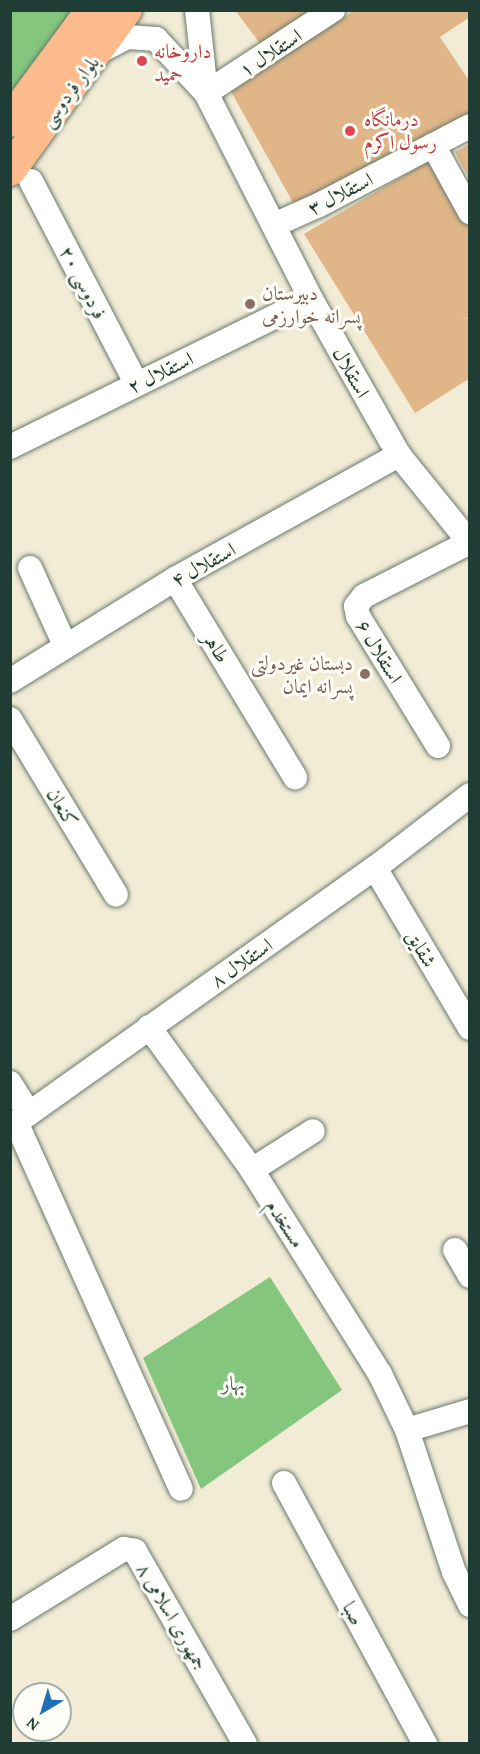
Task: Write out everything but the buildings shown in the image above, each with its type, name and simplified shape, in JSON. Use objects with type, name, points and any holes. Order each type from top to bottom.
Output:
[{"type":"main road","name":"بلوار فردوسی","points":[[10,121],[92,10]]},
{"type":"main road","name":"بلوار فردوسی","points":[[21,176],[126,10]]},
{"type":"street","points":[[197,10],[206,93]]},
{"type":"street","name":"استقلال ۱","points":[[206,93],[333,10]]},
{"type":"street","points":[[98,52],[128,37],[156,39],[206,93]]},
{"type":"street","name":"استقلال","points":[[206,93],[311,299],[399,455],[469,542]]},
{"type":"street","name":"استقلال ۳","points":[[274,225],[319,205],[470,126]]},
{"type":"street","points":[[433,145],[470,212]]},
{"type":"street","name":"فردوسی ۲۰","points":[[21,176],[136,383]]},
{"type":"street","name":"استقلال ۲","points":[[10,447],[136,383],[311,299]]},
{"type":"street","name":"استقلال ۴","points":[[10,681],[65,645],[176,579],[399,455]]},
{"type":"street","name":"استقلال ۶","points":[[438,746],[358,616],[356,606],[364,596],[469,542]]},
{"type":"street","points":[[30,568],[65,645]]},
{"type":"street","name":"طاهر","points":[[176,579],[295,777]]},
{"type":"street","name":"کنعان","points":[[10,719],[116,895]]},
{"type":"street","name":"استقلال ۸","points":[[18,1121],[375,868],[470,795]]},
{"type":"street","name":"شقایق","points":[[375,868],[470,1028]]},
{"type":"street","name":"مستخدم","points":[[148,1027],[252,1170],[380,1374],[407,1430],[462,1571],[470,1605]]},
{"type":"street","points":[[10,1083],[18,1121],[181,1489]]},
{"type":"street","points":[[252,1170],[313,1131]]},
{"type":"street","points":[[455,1250],[470,1276]]},
{"type":"street","points":[[407,1430],[470,1411]]},
{"type":"street","name":"صبا","points":[[284,1483],[424,1743]]},
{"type":"street","name":"جمهوری اسلامی ۸","points":[[10,1619],[124,1549],[135,1551],[245,1743]]},
{"type":"green space","points":[[11,11],[75,11],[11,101]]},
{"type":"green space","name":"بهار","points":[[270,1277],[342,1390],[201,1489],[143,1358]]},
{"type":"place","name":"داروخانه حمید","points":[[142,61]]},
{"type":"place","name":"درمانگاه رسول اکرم","points":[[350,131]]},
{"type":"place","name":"دبیرستان پسرانه خوارزمی","points":[[250,304]]},
{"type":"place","name":"دبستان غیردولتی پسرانه ایمان","points":[[365,674]]}]
